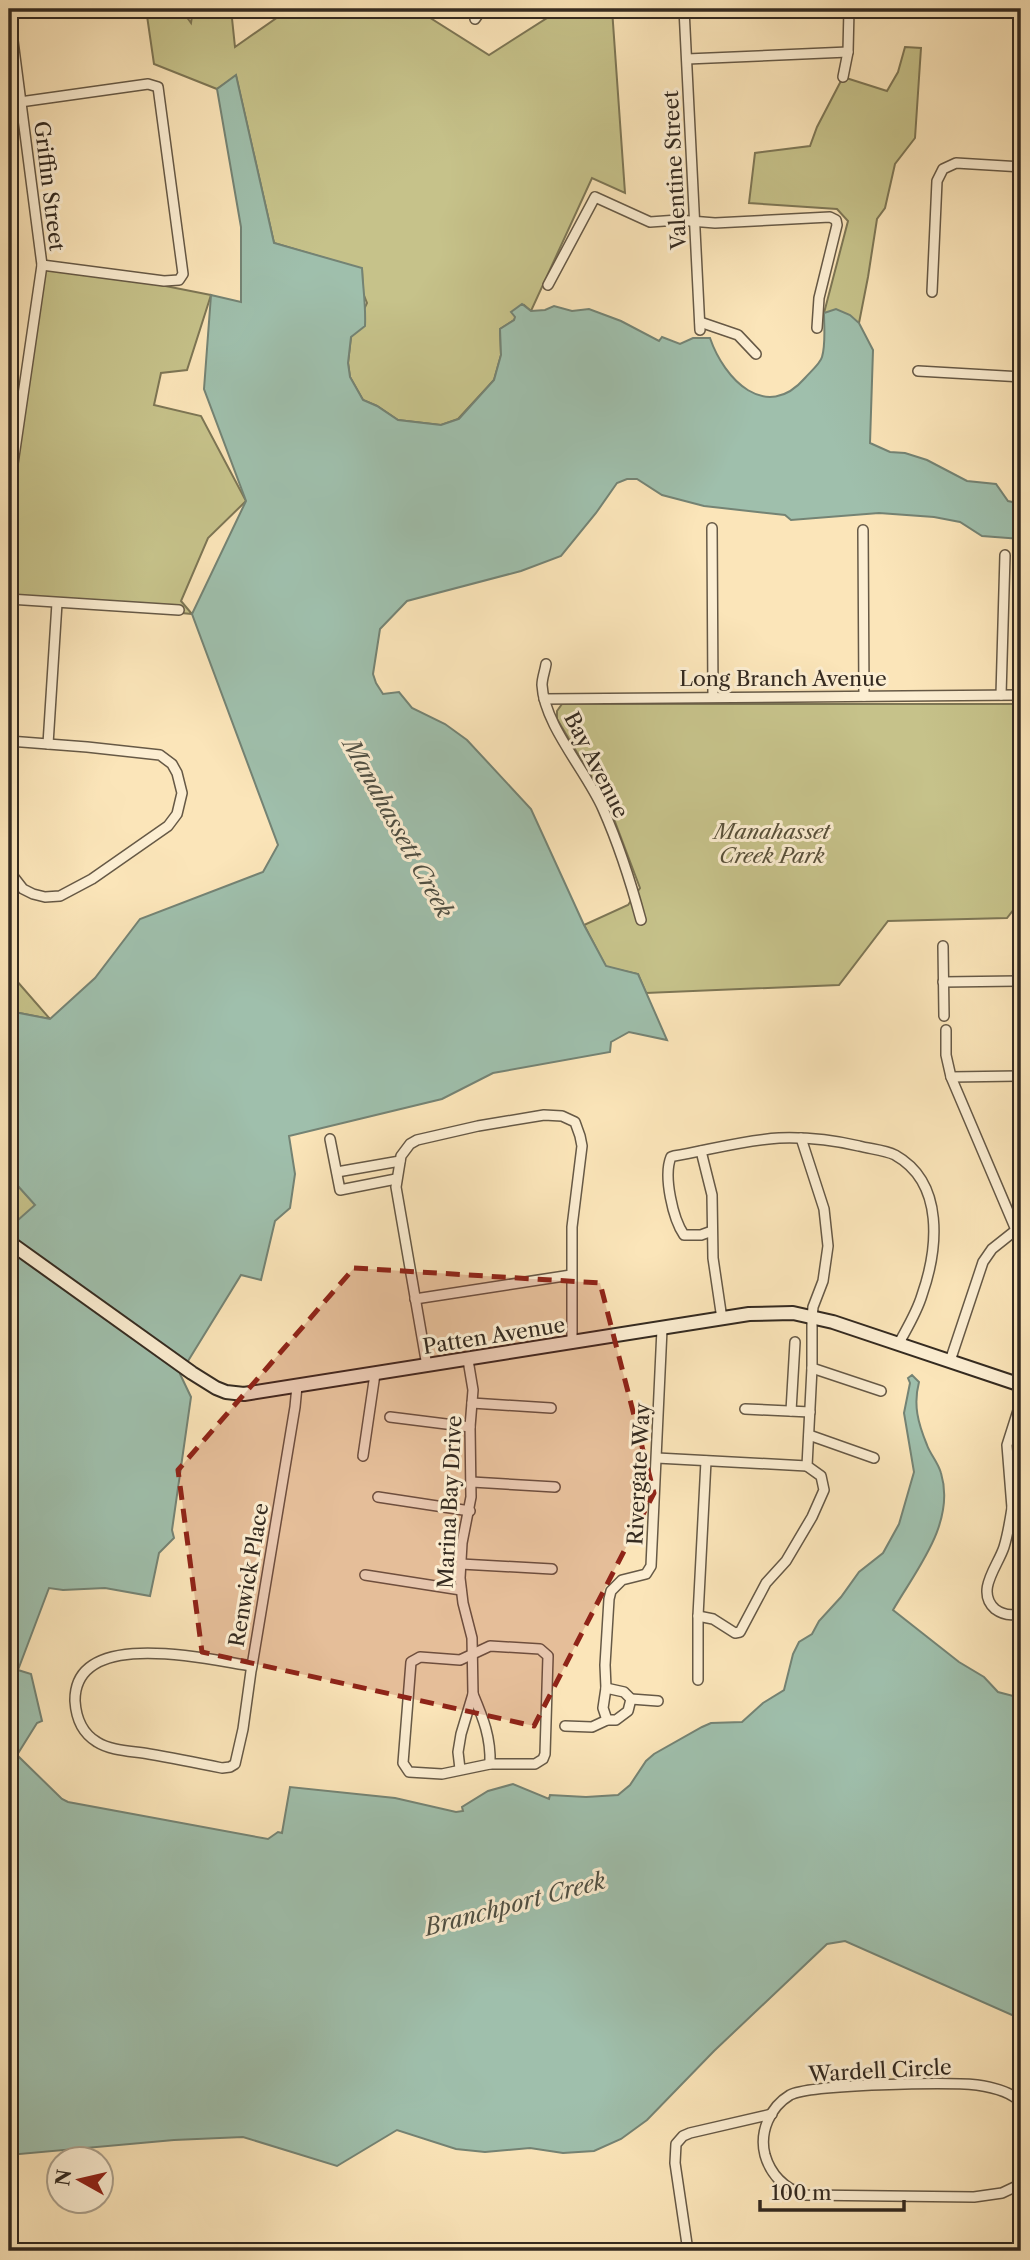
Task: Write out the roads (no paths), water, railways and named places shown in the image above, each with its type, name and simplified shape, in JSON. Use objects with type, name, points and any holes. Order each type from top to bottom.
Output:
[{"type":"street","points":[[475,19],[482,9]]},
{"type":"street","name":"Valentine Street","points":[[684,9],[700,326],[738,335],[756,354]]},
{"type":"street","points":[[843,77],[848,52],[849,9]]},
{"type":"street","name":"Griffin Street","points":[[9,10],[41,265],[12,447],[9,491]]},
{"type":"street","points":[[687,59],[848,52]]},
{"type":"street","points":[[20,102],[148,84],[158,87],[183,269],[181,279],[164,281],[41,265]]},
{"type":"street","points":[[932,292],[937,181],[943,169],[953,164],[1021,167]]},
{"type":"street","points":[[548,285],[595,197],[643,220],[715,223],[830,217],[836,220],[837,225],[819,298],[817,328]]},
{"type":"street","points":[[918,371],[1021,377]]},
{"type":"street","points":[[1018,474],[1021,425]]},
{"type":"street","points":[[712,528],[713,696]]},
{"type":"street","points":[[863,530],[864,696]]},
{"type":"street","points":[[1001,695],[1005,555]]},
{"type":"street","points":[[9,599],[179,610]]},
{"type":"street","points":[[47,744],[57,603]]},
{"type":"street","name":"Bay Avenue","points":[[546,664],[542,682],[544,699],[551,717],[602,807],[629,878],[641,920]]},
{"type":"street","name":"Long Branch Avenue","points":[[544,699],[1021,695]]},
{"type":"street","points":[[9,741],[160,755],[172,764],[182,793],[181,803],[173,821],[164,830],[60,896],[33,894],[23,889],[9,871]]},
{"type":"street","points":[[943,946],[944,1016]]},
{"type":"street","points":[[943,982],[1021,981]]},
{"type":"street","points":[[946,1030],[946,1055],[951,1077],[1019,1228],[992,1249],[983,1262],[950,1361]]},
{"type":"street","points":[[951,1077],[1021,1076]]},
{"type":"street","points":[[427,1366],[401,1224],[396,1180],[404,1150],[417,1140],[544,1115],[562,1116],[575,1122],[582,1146],[572,1227],[572,1343]]},
{"type":"street","points":[[801,1138],[824,1209],[827,1229],[827,1263],[812,1318],[807,1466]]},
{"type":"street","points":[[712,1231],[701,1235],[684,1235],[679,1227],[671,1197],[668,1168],[671,1157],[764,1140],[801,1138],[831,1140],[890,1153],[908,1164],[927,1188],[934,1222],[929,1271],[917,1309],[900,1343]]},
{"type":"street","points":[[330,1139],[340,1190],[396,1180]]},
{"type":"street","points":[[701,1151],[712,1195],[712,1231],[722,1319]]},
{"type":"street","points":[[337,1172],[400,1161]]},
{"type":"street","name":"Patten Avenue","points":[[9,1242],[192,1373],[216,1388],[239,1394],[777,1312],[833,1322],[1021,1385]]},
{"type":"street","points":[[415,1299],[571,1275]]},
{"type":"street","name":"Rivergate Way","points":[[607,1720],[603,1708],[611,1591],[622,1580],[646,1574],[651,1566],[663,1329]]},
{"type":"street","points":[[791,1411],[794,1342]]},
{"type":"street","name":"Marina Bay Drive","points":[[460,1769],[458,1752],[461,1734],[473,1693],[472,1638],[461,1590],[462,1543],[470,1511],[472,1482],[470,1427],[473,1390],[468,1360]]},
{"type":"street","points":[[812,1368],[881,1391]]},
{"type":"street","points":[[363,1456],[375,1374]]},
{"type":"street","name":"Renwick Place","points":[[252,1667],[169,1654],[112,1656],[90,1667],[78,1681],[75,1700],[79,1721],[89,1736],[107,1747],[222,1768],[235,1764],[239,1752],[297,1386]]},
{"type":"street","points":[[1021,1401],[1007,1445],[1017,1510],[988,1582],[987,1596],[991,1604],[1002,1613],[1021,1613]]},
{"type":"street","points":[[472,1403],[551,1408]]},
{"type":"street","points":[[745,1409],[810,1412]]},
{"type":"street","points":[[390,1417],[470,1427]]},
{"type":"street","points":[[809,1435],[874,1458]]},
{"type":"street","points":[[657,1458],[807,1466],[821,1476],[824,1490],[801,1538],[786,1561],[766,1583],[742,1630],[735,1633],[713,1619],[698,1616]]},
{"type":"street","points":[[698,1680],[698,1616],[706,1461]]},
{"type":"street","points":[[472,1482],[555,1487]]},
{"type":"street","points":[[378,1497],[470,1511]]},
{"type":"street","points":[[461,1563],[552,1569]]},
{"type":"street","points":[[365,1575],[461,1590]]},
{"type":"street","points":[[490,1646],[544,1651],[549,1659],[543,1759],[535,1764],[490,1764],[429,1774],[413,1773],[405,1769],[403,1763],[410,1665],[420,1657],[460,1660],[472,1654],[490,1646]]},
{"type":"street","points":[[606,1688],[624,1692],[631,1699],[658,1701]]},
{"type":"street","points":[[473,1693],[487,1726],[490,1764]]},
{"type":"street","points":[[565,1726],[592,1727],[607,1720],[616,1720],[628,1711],[631,1699]]},
{"type":"street","name":"Wardell Circle","points":[[772,2113],[780,2102],[795,2093],[918,2084],[986,2087],[1017,2098],[1021,2103]]},
{"type":"street","points":[[772,2113],[764,2135],[764,2152],[769,2166],[779,2182],[804,2195],[974,2197],[997,2194],[1021,2184]]},
{"type":"street","points":[[688,2251],[675,2163],[676,2144],[683,2136],[691,2133],[772,2113]]},
{"type":"water","points":[[236,75],[274,243],[362,268],[365,326],[351,337],[348,363],[350,377],[363,400],[398,420],[441,425],[459,419],[494,380],[501,355],[500,329],[514,320],[511,312],[522,304],[531,311],[554,306],[572,311],[589,309],[621,321],[659,341],[662,337],[680,344],[693,338],[710,338],[725,368],[736,381],[761,396],[776,396],[790,391],[819,362],[824,346],[824,313],[836,309],[850,315],[859,323],[873,350],[870,443],[890,452],[905,453],[927,460],[967,481],[996,484],[1008,501],[1021,504],[1021,539],[982,536],[960,522],[934,517],[879,513],[791,520],[785,515],[704,506],[662,495],[637,479],[627,479],[617,483],[561,556],[521,571],[407,601],[380,629],[373,674],[383,694],[399,692],[412,708],[445,724],[467,740],[531,809],[584,925],[606,966],[638,974],[667,1040],[629,1032],[611,1042],[610,1052],[493,1073],[442,1099],[289,1136],[295,1174],[290,1208],[275,1221],[261,1280],[241,1275],[180,1374],[191,1397],[172,1530],[174,1538],[159,1553],[150,1596],[105,1588],[49,1588],[18,1670],[31,1674],[42,1721],[37,1723],[17,1755],[68,1802],[268,1839],[278,1832],[282,1833],[290,1787],[395,1798],[456,1812],[463,1811],[462,1807],[488,1791],[513,1784],[549,1799],[550,1795],[618,1795],[630,1785],[654,1754],[711,1723],[742,1722],[763,1703],[784,1690],[793,1654],[799,1642],[812,1634],[819,1621],[859,1572],[883,1553],[899,1524],[914,1472],[904,1413],[910,1383],[908,1378],[912,1375],[919,1382],[917,1414],[921,1429],[941,1473],[943,1510],[931,1545],[893,1610],[959,1662],[984,1677],[998,1692],[1021,1698],[1021,2019],[845,1941],[827,1944],[714,2051],[647,2120],[621,2139],[594,2151],[563,2153],[530,2148],[485,2152],[456,2149],[397,2130],[337,2166],[243,2137],[116,2145],[46,2144],[46,2152],[9,2155],[9,1228],[35,1205],[9,1176],[9,1011],[50,1019],[95,978],[140,919],[263,872],[278,845],[192,614],[246,501],[204,389],[211,295],[241,302],[241,227],[217,89]]},
{"type":"water label","name":"Manahassett Creek","points":[[398,828]]},
{"type":"water label","name":"Branchport Creek","points":[[515,1904]]},
{"type":"park label","name":"Manahasset Creek Park","points":[[772,844]]}]
